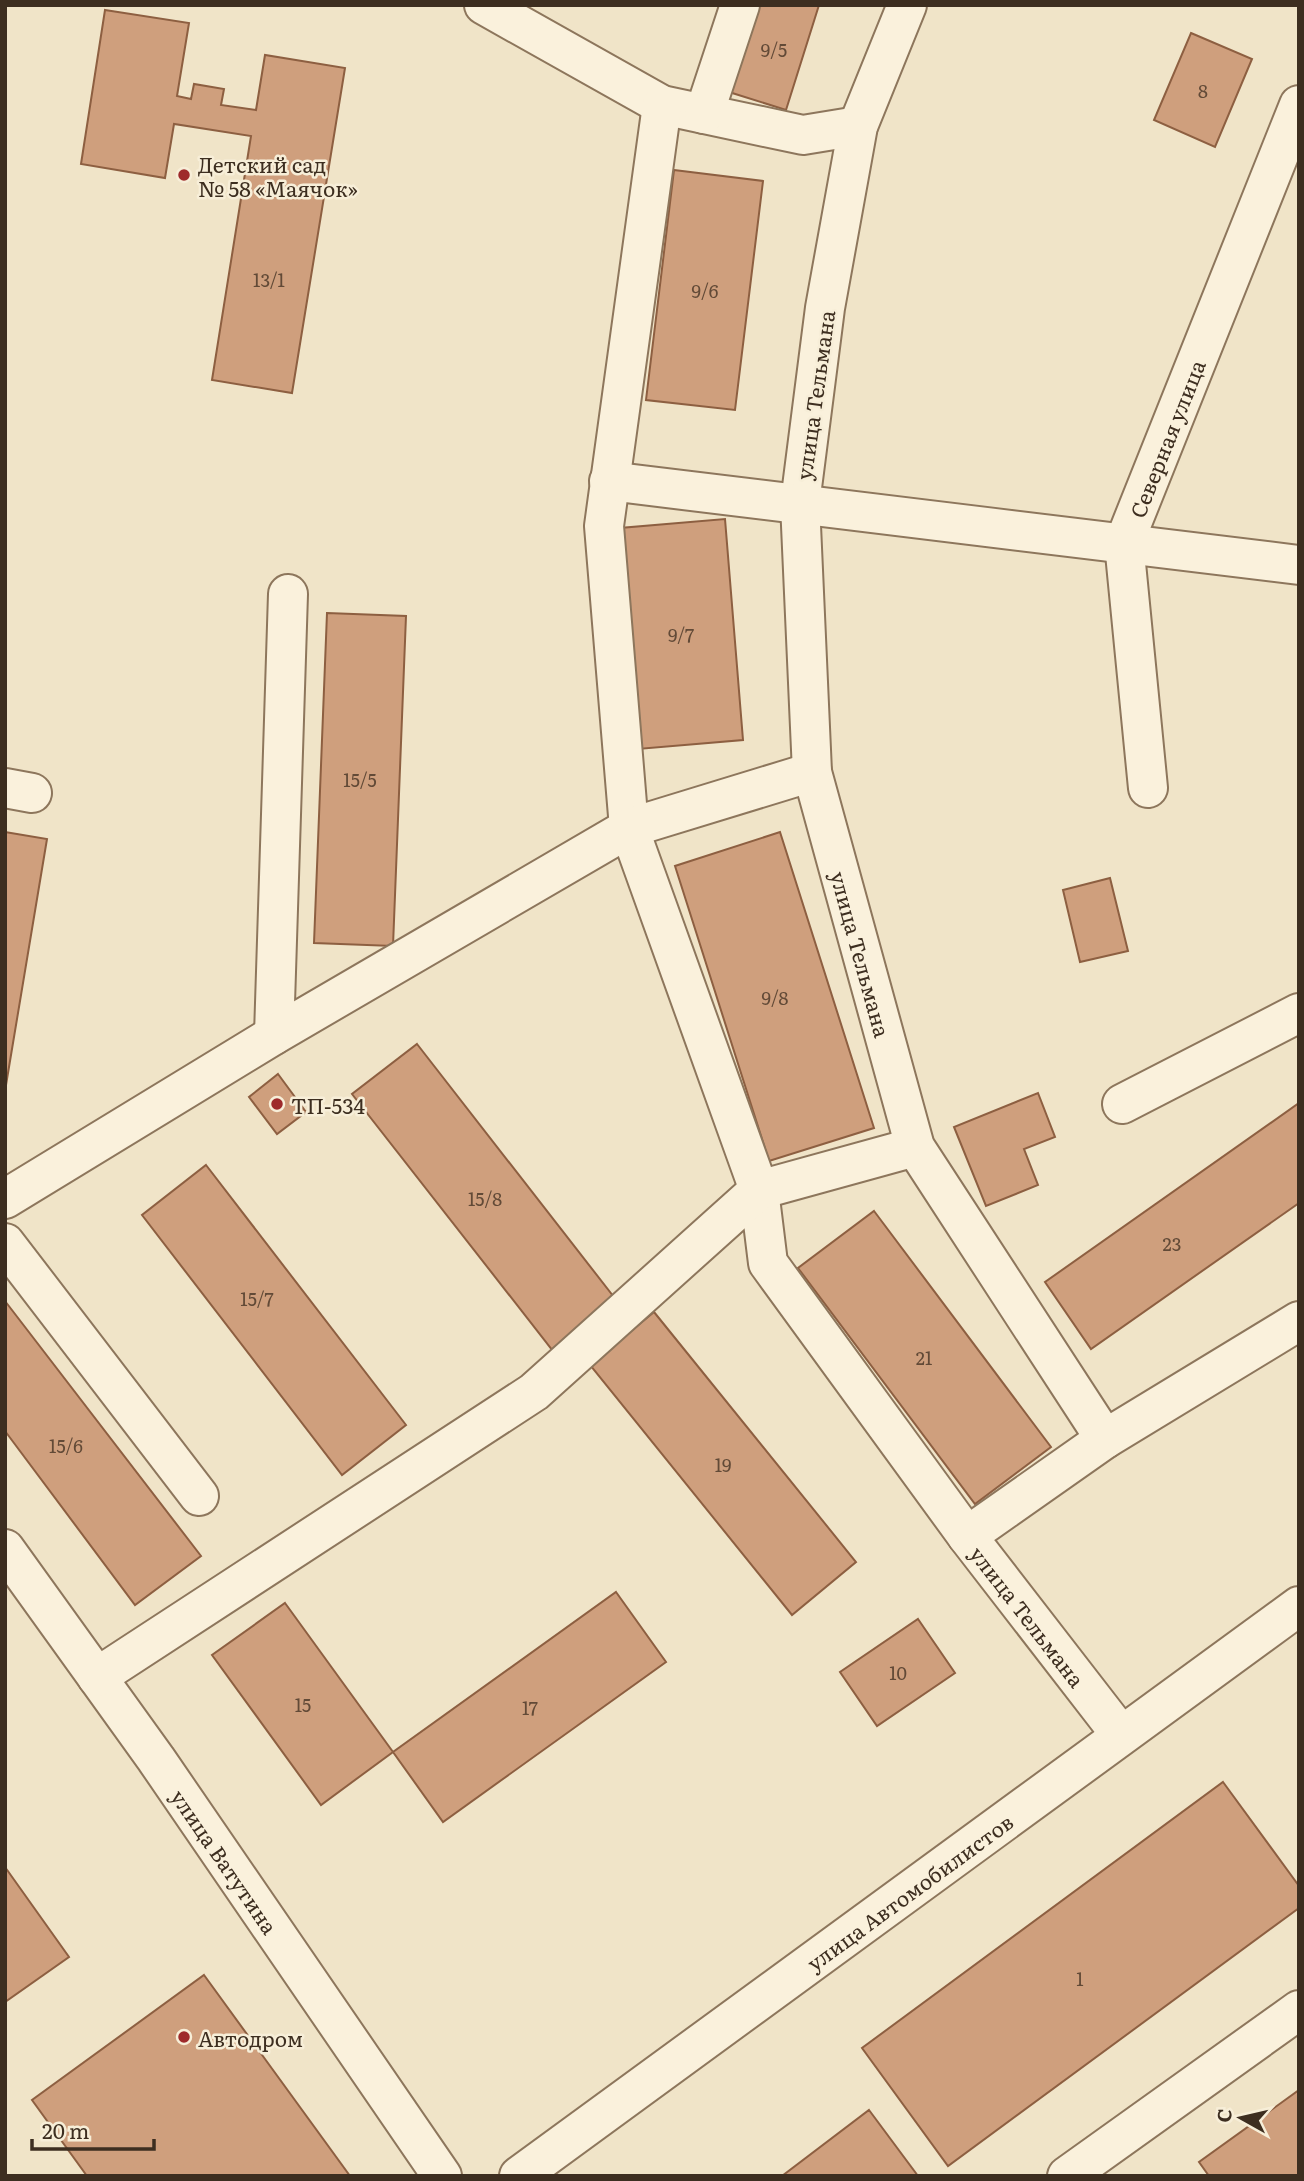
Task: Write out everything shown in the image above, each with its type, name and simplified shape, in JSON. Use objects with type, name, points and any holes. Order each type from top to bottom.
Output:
[{"type":"street","points":[[484,5],[662,105],[803,135],[858,126]]},
{"type":"street","points":[[704,114],[740,5]]},
{"type":"street","name":"улица Тельмана","points":[[907,5],[858,126],[825,308],[800,503],[812,772],[915,1147],[1105,1440],[967,1536],[1121,1735]]},
{"type":"street","points":[[662,105],[604,526],[629,828],[759,1190],[768,1263],[967,1536]]},
{"type":"street","name":"Северная улица","points":[[1148,788],[1125,543],[1299,105]]},
{"type":"street","points":[[609,481],[1299,565]]},
{"type":"street","points":[[274,1035],[288,594]]},
{"type":"street","points":[[5,1199],[274,1035],[629,828],[812,772]]},
{"type":"street","points":[[1122,1104],[1299,1013]]},
{"type":"street","points":[[97,1676],[534,1392],[759,1190],[915,1147]]},
{"type":"street","points":[[5,1243],[199,1496]]},
{"type":"street","points":[[1105,1440],[1299,1321]]},
{"type":"street","name":"улица Ватутина","points":[[5,1549],[97,1676],[442,2176]]},
{"type":"street","name":"улица Автомобилистов","points":[[519,2176],[1299,1606]]},
{"type":"street","points":[[1067,2176],[1299,2010]]},
{"type":"building","points":[[756,5],[819,5],[786,110],[729,92]]},
{"type":"building","points":[[105,10],[189,23],[177,96],[191,99],[194,84],[224,89],[221,105],[256,110],[265,55],[345,68],[292,393],[212,380],[251,136],[174,124],[165,178],[81,164]]},
{"type":"building","points":[[1191,33],[1252,59],[1215,147],[1154,120]]},
{"type":"building","points":[[674,170],[763,181],[735,410],[646,400]]},
{"type":"building","points":[[725,519],[743,740],[638,749],[620,528]]},
{"type":"building","points":[[327,613],[406,616],[393,946],[314,943]]},
{"type":"building","points":[[5,832],[47,839],[5,1091]]},
{"type":"building","points":[[780,832],[874,1128],[769,1161],[675,866]]},
{"type":"building","points":[[1110,878],[1128,951],[1080,962],[1063,890]]},
{"type":"building","points":[[417,1044],[617,1301],[553,1351],[352,1094]]},
{"type":"building","name":"ТП-534","points":[[278,1074],[306,1112],[277,1134],[249,1097]]},
{"type":"building","points":[[1038,1093],[1055,1137],[1024,1149],[1038,1185],[986,1206],[954,1127]]},
{"type":"building","points":[[1299,1103],[1299,1203],[1091,1349],[1045,1282]]},
{"type":"building","points":[[206,1165],[406,1425],[342,1475],[142,1215]]},
{"type":"building","points":[[874,1211],[1051,1447],[975,1504],[798,1268]]},
{"type":"building","points":[[5,1301],[201,1556],[135,1605],[5,1431]]},
{"type":"building","points":[[654,1312],[856,1562],[792,1615],[590,1365]]},
{"type":"building","points":[[616,1592],[666,1662],[443,1822],[393,1752]]},
{"type":"building","points":[[285,1603],[393,1752],[321,1805],[212,1655]]},
{"type":"building","points":[[918,1619],[955,1673],[877,1726],[840,1672]]},
{"type":"building","points":[[1223,1782],[1299,1886],[1299,1908],[948,2166],[862,2048]]},
{"type":"building","points":[[5,1867],[69,1957],[5,2002]]},
{"type":"building","name":"Автодром","points":[[204,1975],[350,2176],[87,2176],[32,2100]]},
{"type":"building","points":[[1299,2090],[1299,2176],[1209,2176],[1199,2162]]},
{"type":"building","points":[[869,2110],[918,2176],[782,2176]]},
{"type":"place","name":"Детский сад № 58 «Маячок»","points":[[184,175]]},
{"type":"place","name":"ТП-534","points":[[277,1104]]},
{"type":"place","name":"Автодром","points":[[184,2037]]}]
